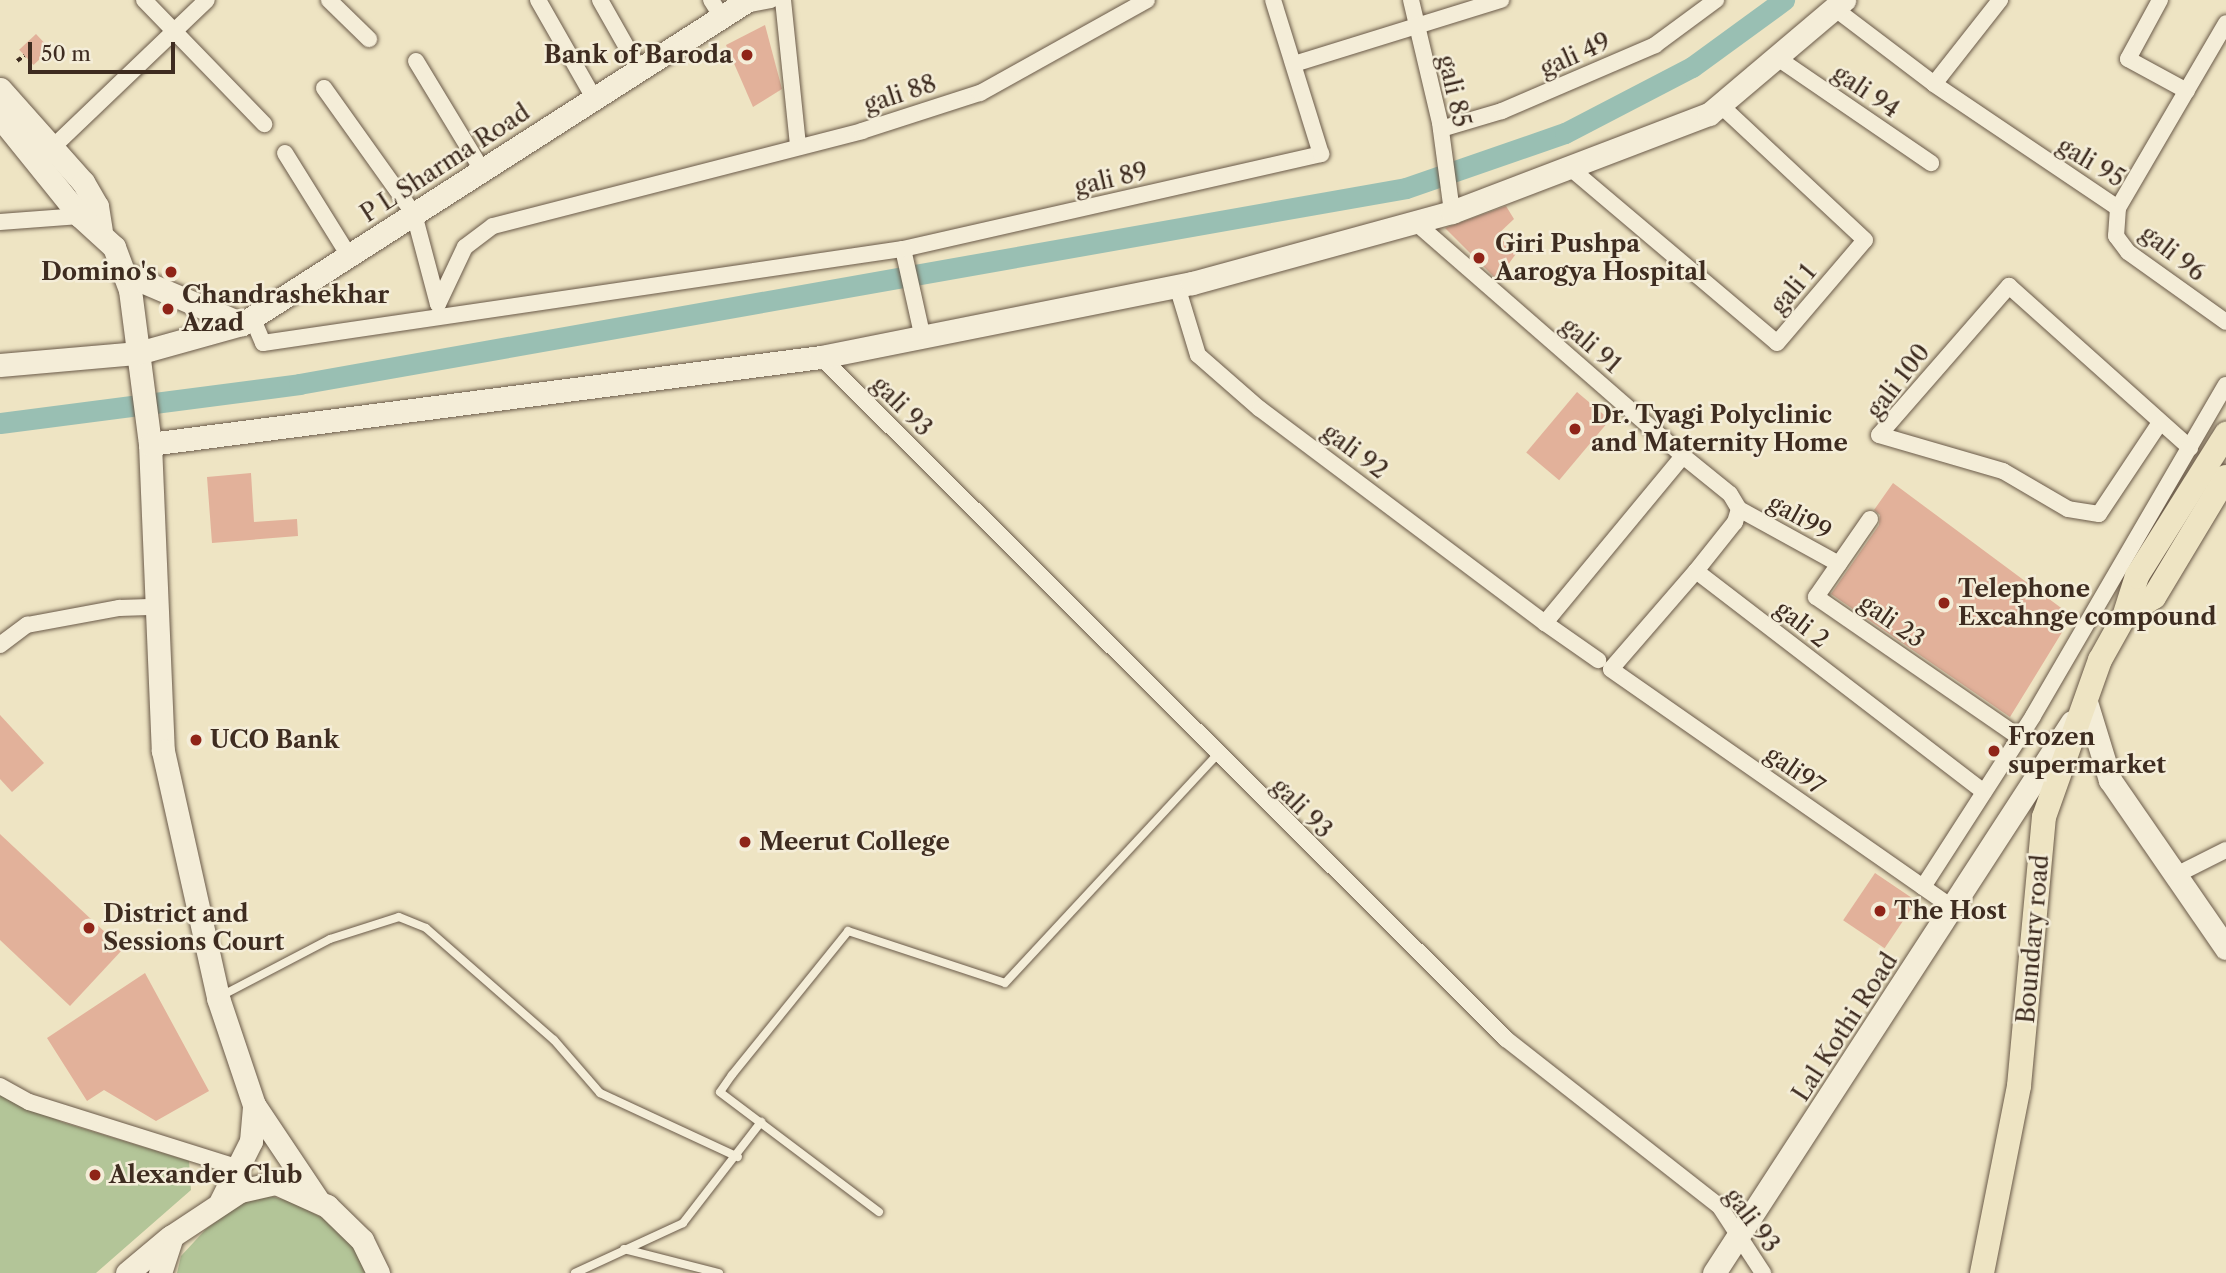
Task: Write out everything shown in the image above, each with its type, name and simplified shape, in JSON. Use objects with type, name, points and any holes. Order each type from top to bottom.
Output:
[{"type":"main road","name":"Boundary road","points":[[1982,1273],[2019,1086],[2044,817],[2100,660],[2124,617],[2137,576],[2226,434]]},
{"type":"main road","name":"Boundary road","points":[[2124,617],[2154,597],[2226,477]]},
{"type":"street","points":[[144,0],[264,124]]},
{"type":"street","points":[[52,148],[207,0]]},
{"type":"street","points":[[329,0],[369,39]]},
{"type":"street","points":[[537,0],[594,98]]},
{"type":"street","points":[[600,0],[639,69]]},
{"type":"street","name":"P L Sharma Road","points":[[0,365],[138,353],[247,321],[639,69],[730,6],[771,0]]},
{"type":"street","points":[[783,0],[798,145]]},
{"type":"street","name":"gali 88","points":[[414,214],[438,304],[465,247],[493,226],[798,145],[862,131],[980,93],[1147,0]]},
{"type":"street","points":[[1273,0],[1294,64],[1501,0]]},
{"type":"street","name":"gali 85","points":[[1410,0],[1441,130],[1452,209]]},
{"type":"street","name":"gali 49","points":[[1441,130],[1502,111],[1655,45],[1716,0]]},
{"type":"street","points":[[1934,84],[2000,0]]},
{"type":"street","points":[[2160,0],[2128,60],[2187,91]]},
{"type":"street","points":[[149,433],[821,357],[922,334],[1177,286],[1415,222],[1709,114],[1839,4]]},
{"type":"street","name":"gali 95","points":[[1839,4],[1934,84],[2118,208],[2226,23]]},
{"type":"street","name":"gali 94","points":[[1776,57],[1931,163]]},
{"type":"street","points":[[416,61],[482,170]]},
{"type":"street","name":"gali 89","points":[[903,249],[1321,154],[1294,64]]},
{"type":"street","points":[[324,88],[414,214]]},
{"type":"street","points":[[0,89],[52,148],[97,206],[101,230]]},
{"type":"street","name":"gali 1","points":[[1569,167],[1777,344],[1865,240],[1720,105]]},
{"type":"street","points":[[0,117],[80,216],[101,230],[114,247],[123,272],[149,433],[163,751],[218,998],[254,1105],[317,1199],[353,1230],[389,1273]]},
{"type":"street","points":[[285,153],[348,256]]},
{"type":"street","name":"gali 96","points":[[2118,208],[2116,236],[2128,252],[2226,322]]},
{"type":"street","points":[[0,222],[80,216]]},
{"type":"street","name":"gali 91","points":[[1415,222],[1730,494],[1739,509]]},
{"type":"street","points":[[123,272],[247,321],[263,344],[903,249],[922,334]]},
{"type":"street","name":"gali 92","points":[[1177,286],[1198,355],[1260,409],[1545,623]]},
{"type":"street","name":"gali 100","points":[[2159,424],[2099,514],[2068,509],[2003,471],[1879,435],[2009,286],[2159,424],[2190,448]]},
{"type":"street","name":"gali 93","points":[[821,357],[1217,755],[1506,1039],[1720,1207],[1742,1236],[1763,1273]]},
{"type":"street","points":[[1923,887],[2019,737],[2226,386]]},
{"type":"street","points":[[1683,456],[1545,623],[1604,665],[1696,570],[1735,522],[1739,509]]},
{"type":"street","name":"gali99","points":[[1739,509],[1839,564]]},
{"type":"street","name":"gali 23","points":[[1870,519],[1816,597],[2019,737]]},
{"type":"street","name":"gali 2","points":[[1696,570],[1984,792]]},
{"type":"street","points":[[0,645],[27,625],[119,608],[157,607]]},
{"type":"street","name":"gali97","points":[[1604,665],[1953,908]]},
{"type":"street","points":[[2085,702],[2110,780],[2226,948]]},
{"type":"street","name":"Lal Kothi Road","points":[[1714,1273],[1742,1236],[2085,702]]},
{"type":"street","points":[[2174,876],[2226,850]]},
{"type":"street","points":[[0,1086],[29,1102],[239,1168]]},
{"type":"street","points":[[220,1204],[251,1141],[254,1105]]},
{"type":"street","points":[[127,1273],[172,1236],[240,1191],[276,1183],[317,1199]]},
{"type":"street","points":[[160,1273],[172,1236]]},
{"type":"street","points":[[369,1251],[378,1273]]},
{"type":"lane","points":[[879,1212],[720,1092],[848,931],[1005,982],[1217,755]]},
{"type":"lane","points":[[218,998],[330,939],[399,917],[426,928],[544,1031],[600,1093],[738,1157]]},
{"type":"lane","points":[[575,1273],[683,1223],[738,1157],[761,1122]]},
{"type":"lane","points":[[624,1249],[719,1273]]},
{"type":"path","points":[[17,61],[24,56]]},
{"type":"green space","name":"Alexander Club","points":[[0,1094],[62,1122],[189,1161],[191,1190],[96,1273],[0,1273]]},
{"type":"green space","points":[[263,1194],[292,1202],[336,1225],[354,1244],[368,1273],[177,1273],[181,1256],[206,1229],[251,1196]]},
{"type":"building","points":[[765,25],[782,89],[753,107],[726,45]]},
{"type":"building","points":[[36,34],[50,49],[34,65],[19,50]]},
{"type":"building","points":[[1506,206],[1514,219],[1496,236],[1518,251],[1497,280],[1445,228]]},
{"type":"building","points":[[1577,392],[1610,420],[1559,480],[1526,453]]},
{"type":"building","points":[[251,473],[254,522],[297,519],[298,536],[212,543],[207,477]]},
{"type":"building","name":"Telephone Excahnge compound","points":[[1893,483],[2072,616],[2010,717],[1831,594],[1879,525],[1880,515],[1874,510]]},
{"type":"building","points":[[0,715],[44,763],[12,792],[0,779]]},
{"type":"building","points":[[0,834],[123,949],[70,1006],[0,940]]},
{"type":"building","name":"The Host","points":[[1875,873],[1916,901],[1885,948],[1843,920]]},
{"type":"building","points":[[145,973],[209,1091],[156,1121],[104,1090],[87,1101],[47,1038]]},
{"type":"waterway","points":[[0,423],[299,384],[1406,188],[1565,133],[1692,67],[1784,0]]},
{"type":"place","name":"Bank of Baroda","points":[[747,55]]},
{"type":"place","name":"Giri Pushpa Aarogya Hospital","points":[[1479,258]]},
{"type":"place","name":"Domino's","points":[[171,272]]},
{"type":"place","name":"Chandrashekhar Azad","points":[[168,309]]},
{"type":"place","name":"Dr. Tyagi Polyclinic and Maternity Home","points":[[1575,429]]},
{"type":"place","name":"Telephone Excahnge compound","points":[[1944,603]]},
{"type":"place","name":"UCO Bank","points":[[196,740]]},
{"type":"place","name":"Frozen supermarket","points":[[1994,751]]},
{"type":"place","name":"Meerut College","points":[[745,842]]},
{"type":"place","name":"The Host","points":[[1880,911]]},
{"type":"place","name":"District and Sessions Court","points":[[89,928]]},
{"type":"place","name":"Alexander Club","points":[[95,1175]]}]
